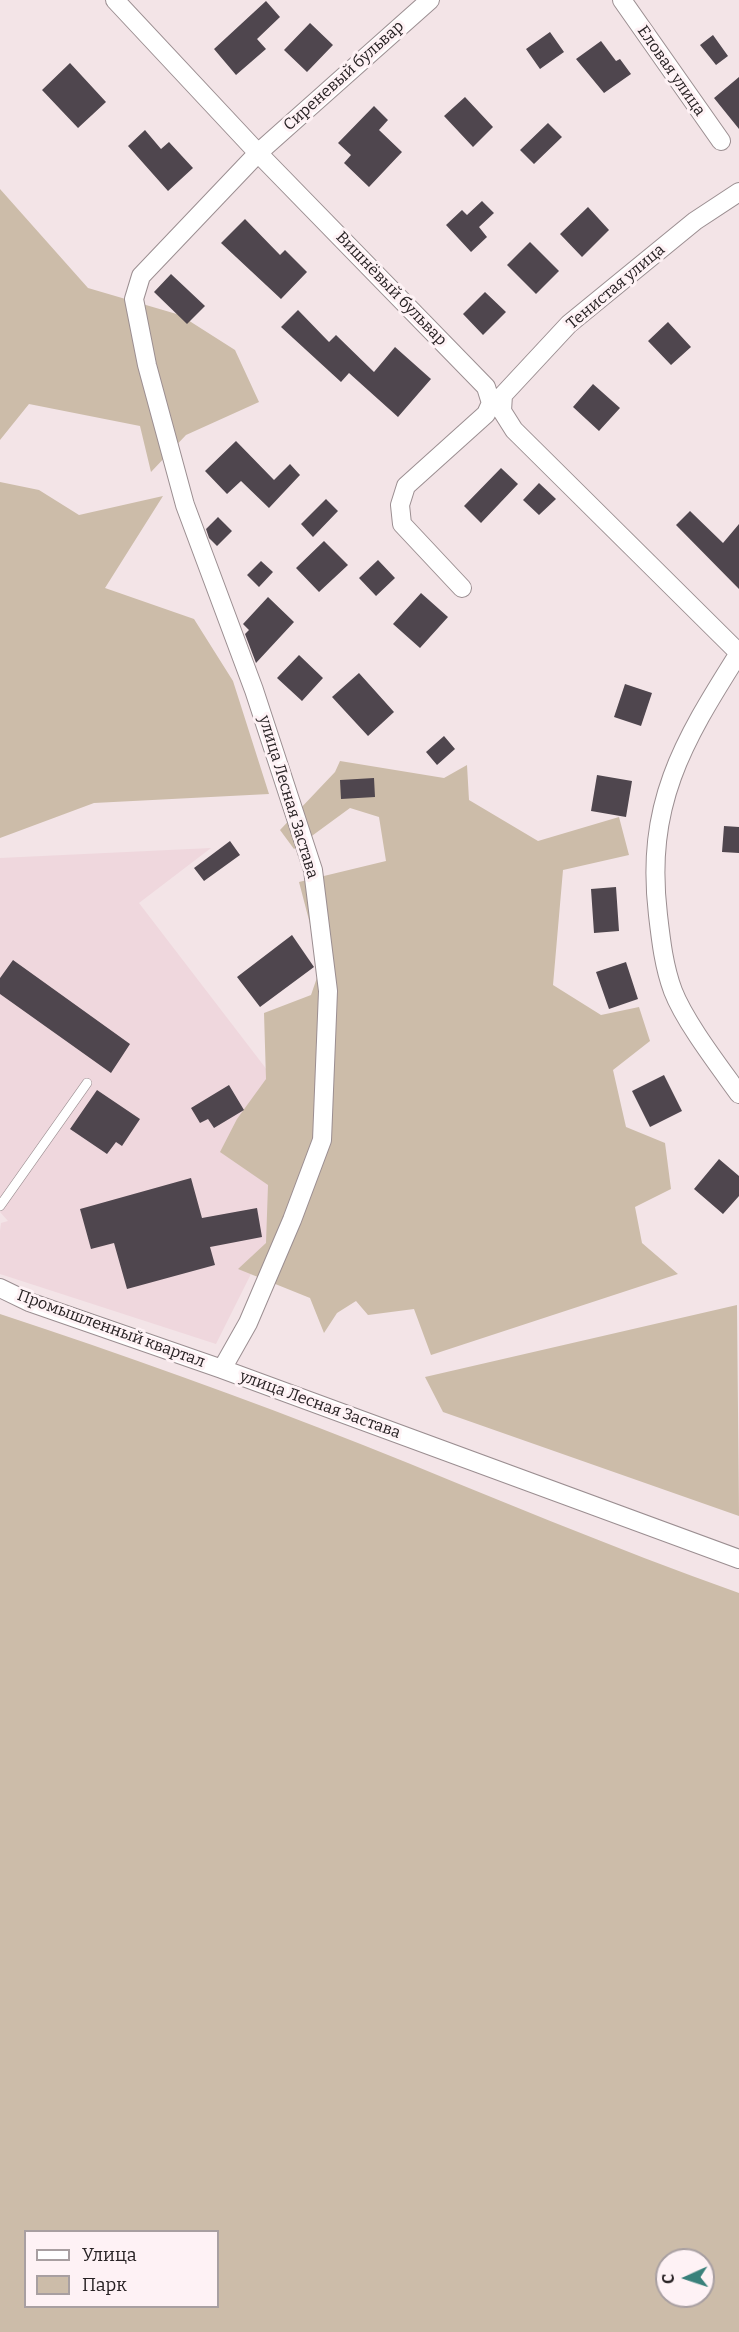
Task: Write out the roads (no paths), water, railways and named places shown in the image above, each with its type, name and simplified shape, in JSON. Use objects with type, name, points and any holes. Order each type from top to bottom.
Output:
[{"type":"street","name":"Вишнёвый бульвар","points":[[115,0],[258,153],[486,387],[491,403],[486,414],[406,486],[400,505],[402,525],[462,588]]},
{"type":"street","name":"Сиреневый бульвар","points":[[258,153],[430,0]]},
{"type":"street","name":"Еловая улица","points":[[622,0],[721,141]]},
{"type":"street","name":"улица Лесная Застава","points":[[258,153],[141,276],[134,299],[147,364],[185,505],[254,690],[313,870],[328,991],[322,1140],[261,1292],[222,1369],[739,1559]]},
{"type":"street","name":"Тенистая улица","points":[[739,192],[695,221],[569,324],[503,395],[502,411],[514,430],[739,653]]},
{"type":"street","points":[[739,653],[694,724],[673,771],[658,826],[654,882],[662,950],[674,992],[710,1053],[739,1094]]},
{"type":"street","name":"Промышленный квартал","points":[[0,1288],[28,1302],[222,1369]]},
{"type":"lane","points":[[0,1206],[87,1083]]}]
